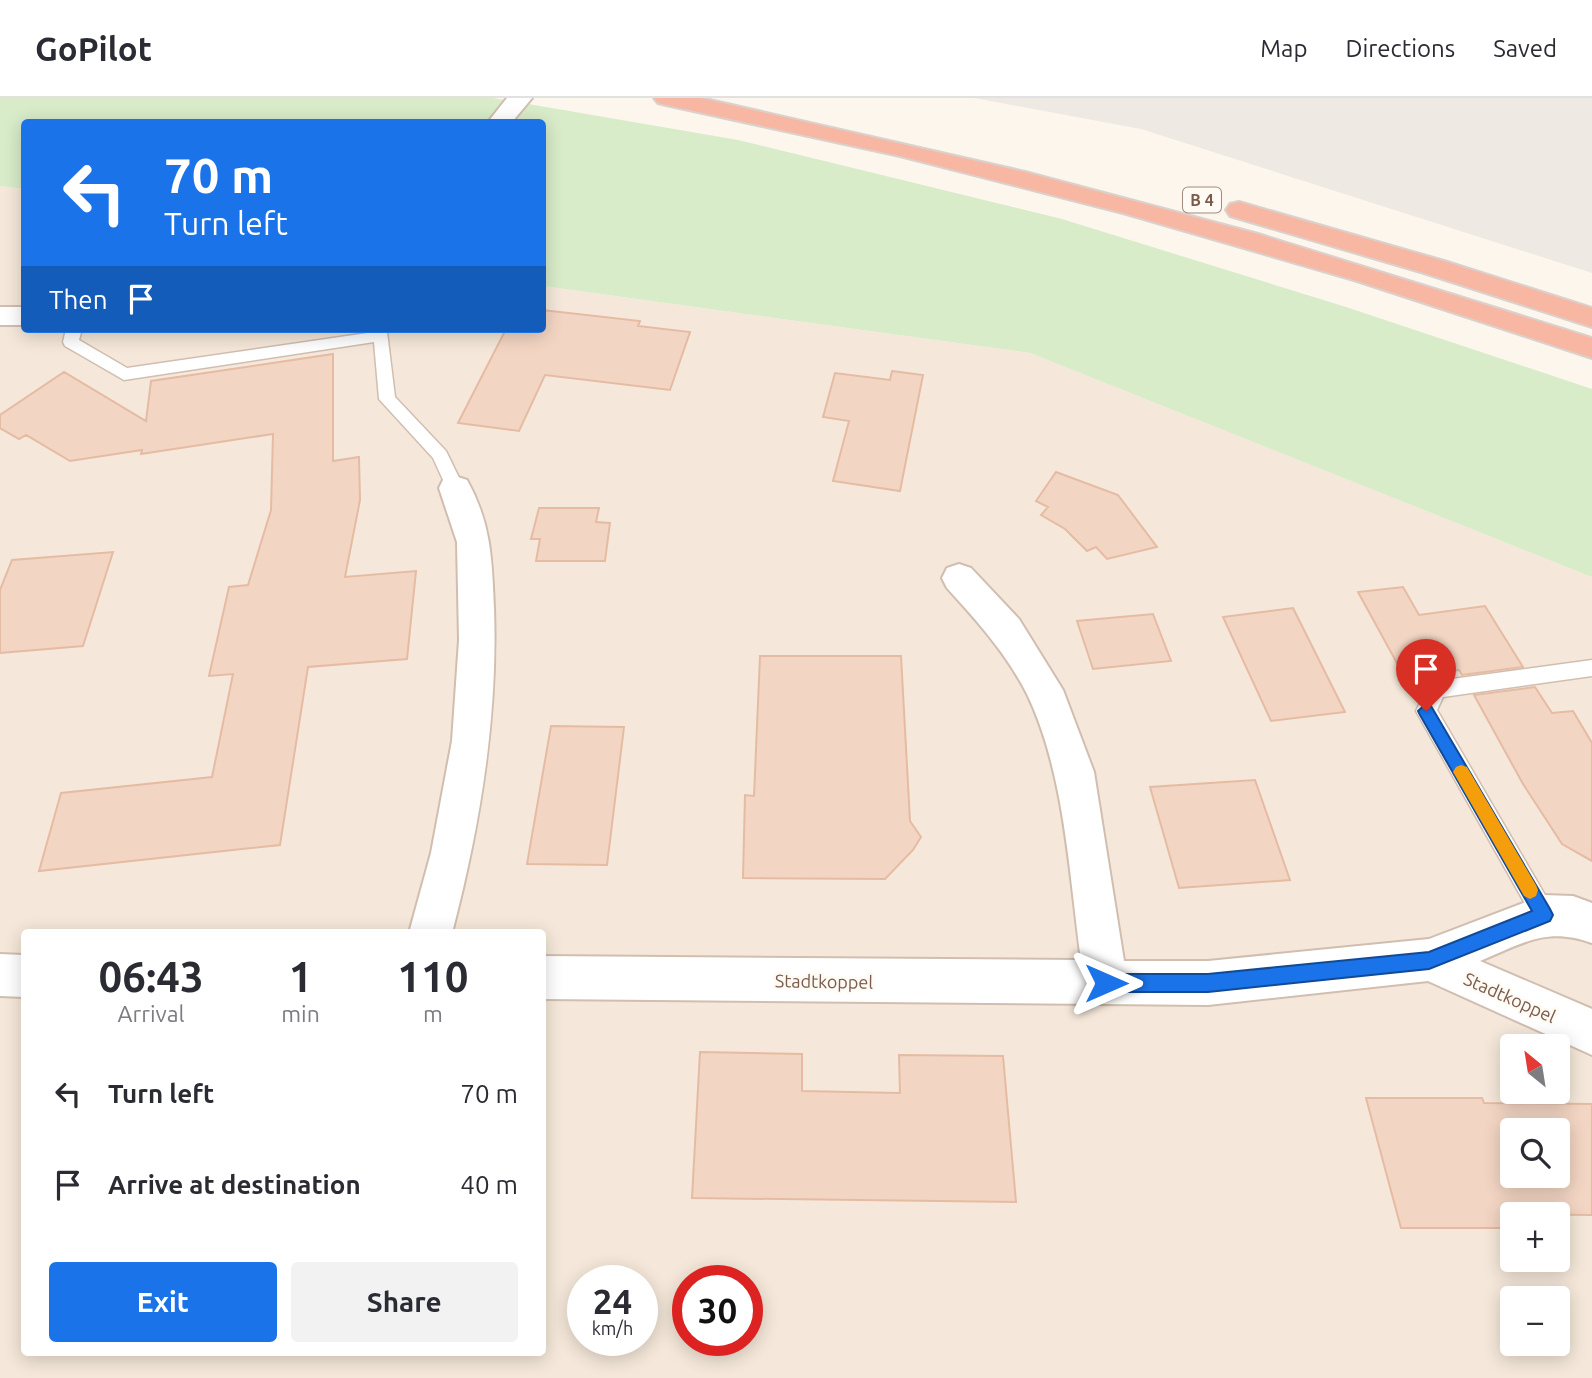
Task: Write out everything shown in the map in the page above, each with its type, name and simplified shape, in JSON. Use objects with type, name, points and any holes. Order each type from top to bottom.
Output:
[{"type":"highway","name":"B 4","points":[[666,98],[840,136],[1207,228],[1592,348]]},
{"type":"highway","points":[[807,104],[1144,185]]},
{"type":"highway","name":"B 4","points":[[1222,205],[1433,267],[1592,318]]},
{"type":"street","points":[[502,119],[518,100]]},
{"type":"street","points":[[0,316],[21,316]]},
{"type":"street","points":[[431,929],[452,853],[471,741],[477,640],[474,542],[455,488]]},
{"type":"street","points":[[959,578],[1006,629],[1044,690],[1074,772],[1106,983]]},
{"type":"street","name":"Stadtkoppel","points":[[546,977],[1208,983],[1429,960],[1544,915],[1573,916],[1592,923]]},
{"type":"street","name":"Stadtkoppel","points":[[1429,960],[1592,1032]]},
{"type":"street","points":[[0,975],[21,976]]},
{"type":"lane","points":[[73,333],[71,342],[124,374],[381,336],[387,399],[440,455],[455,488]]},
{"type":"lane","points":[[1544,915],[1426,711],[1437,689],[1592,668]]},
{"type":"shaded area","points":[[974,98],[1592,98],[1592,273],[1141,129]]},
{"type":"shaded area","points":[[0,186],[21,189],[21,333],[546,333],[546,286],[1030,353],[1592,577],[1592,1378],[0,1378]]},
{"type":"green space","points":[[0,98],[493,98],[738,140],[1062,219],[1346,307],[1592,389],[1592,577],[1030,353],[546,286],[546,119],[21,119],[21,189],[0,186]]},
{"type":"building","points":[[546,310],[640,321],[638,326],[690,332],[670,390],[545,375],[519,431],[458,423],[504,333],[546,333]]},
{"type":"building","points":[[333,354],[333,461],[359,457],[360,500],[345,577],[416,571],[407,659],[308,667],[280,845],[39,871],[61,793],[212,777],[233,674],[209,676],[229,587],[248,585],[271,510],[273,434],[141,454],[142,450],[70,461],[26,435],[19,439],[0,428],[0,415],[64,372],[146,421],[151,381]]},
{"type":"building","points":[[892,371],[923,375],[900,491],[833,481],[849,421],[823,417],[835,373],[890,380]]},
{"type":"building","points":[[1056,472],[1118,495],[1157,547],[1107,559],[1096,547],[1087,551],[1065,529],[1041,515],[1048,507],[1036,501]]},
{"type":"building","points":[[539,508],[599,508],[596,522],[610,523],[605,561],[536,561],[540,539],[531,539]]},
{"type":"building","points":[[113,552],[83,646],[0,653],[0,590],[12,560]]},
{"type":"building","points":[[1403,587],[1419,615],[1485,606],[1523,667],[1462,675],[1459,670],[1404,676],[1358,592]]},
{"type":"building","points":[[1293,608],[1345,712],[1271,721],[1223,617]]},
{"type":"building","points":[[1153,614],[1171,661],[1093,669],[1077,621]]},
{"type":"building","points":[[760,656],[901,656],[910,821],[921,837],[913,850],[885,879],[743,878],[745,795],[754,796]]},
{"type":"building","points":[[1535,687],[1552,713],[1573,711],[1592,743],[1592,861],[1562,844],[1523,784],[1474,695]]},
{"type":"building","points":[[551,726],[624,727],[607,865],[527,864]]},
{"type":"building","points":[[1255,780],[1290,880],[1179,888],[1150,787]]},
{"type":"building","points":[[700,1052],[802,1054],[802,1091],[900,1093],[899,1055],[1003,1056],[1016,1202],[692,1198]]},
{"type":"building","points":[[1366,1098],[1482,1098],[1484,1103],[1500,1104],[1592,1104],[1592,1215],[1570,1215],[1570,1202],[1500,1202],[1500,1228],[1401,1228]]},
{"type":"slow traffic","points":[[1461,772],[1530,890]]},
{"type":"route","points":[[1106,983],[1208,983],[1429,960],[1544,915],[1426,711]]}]
